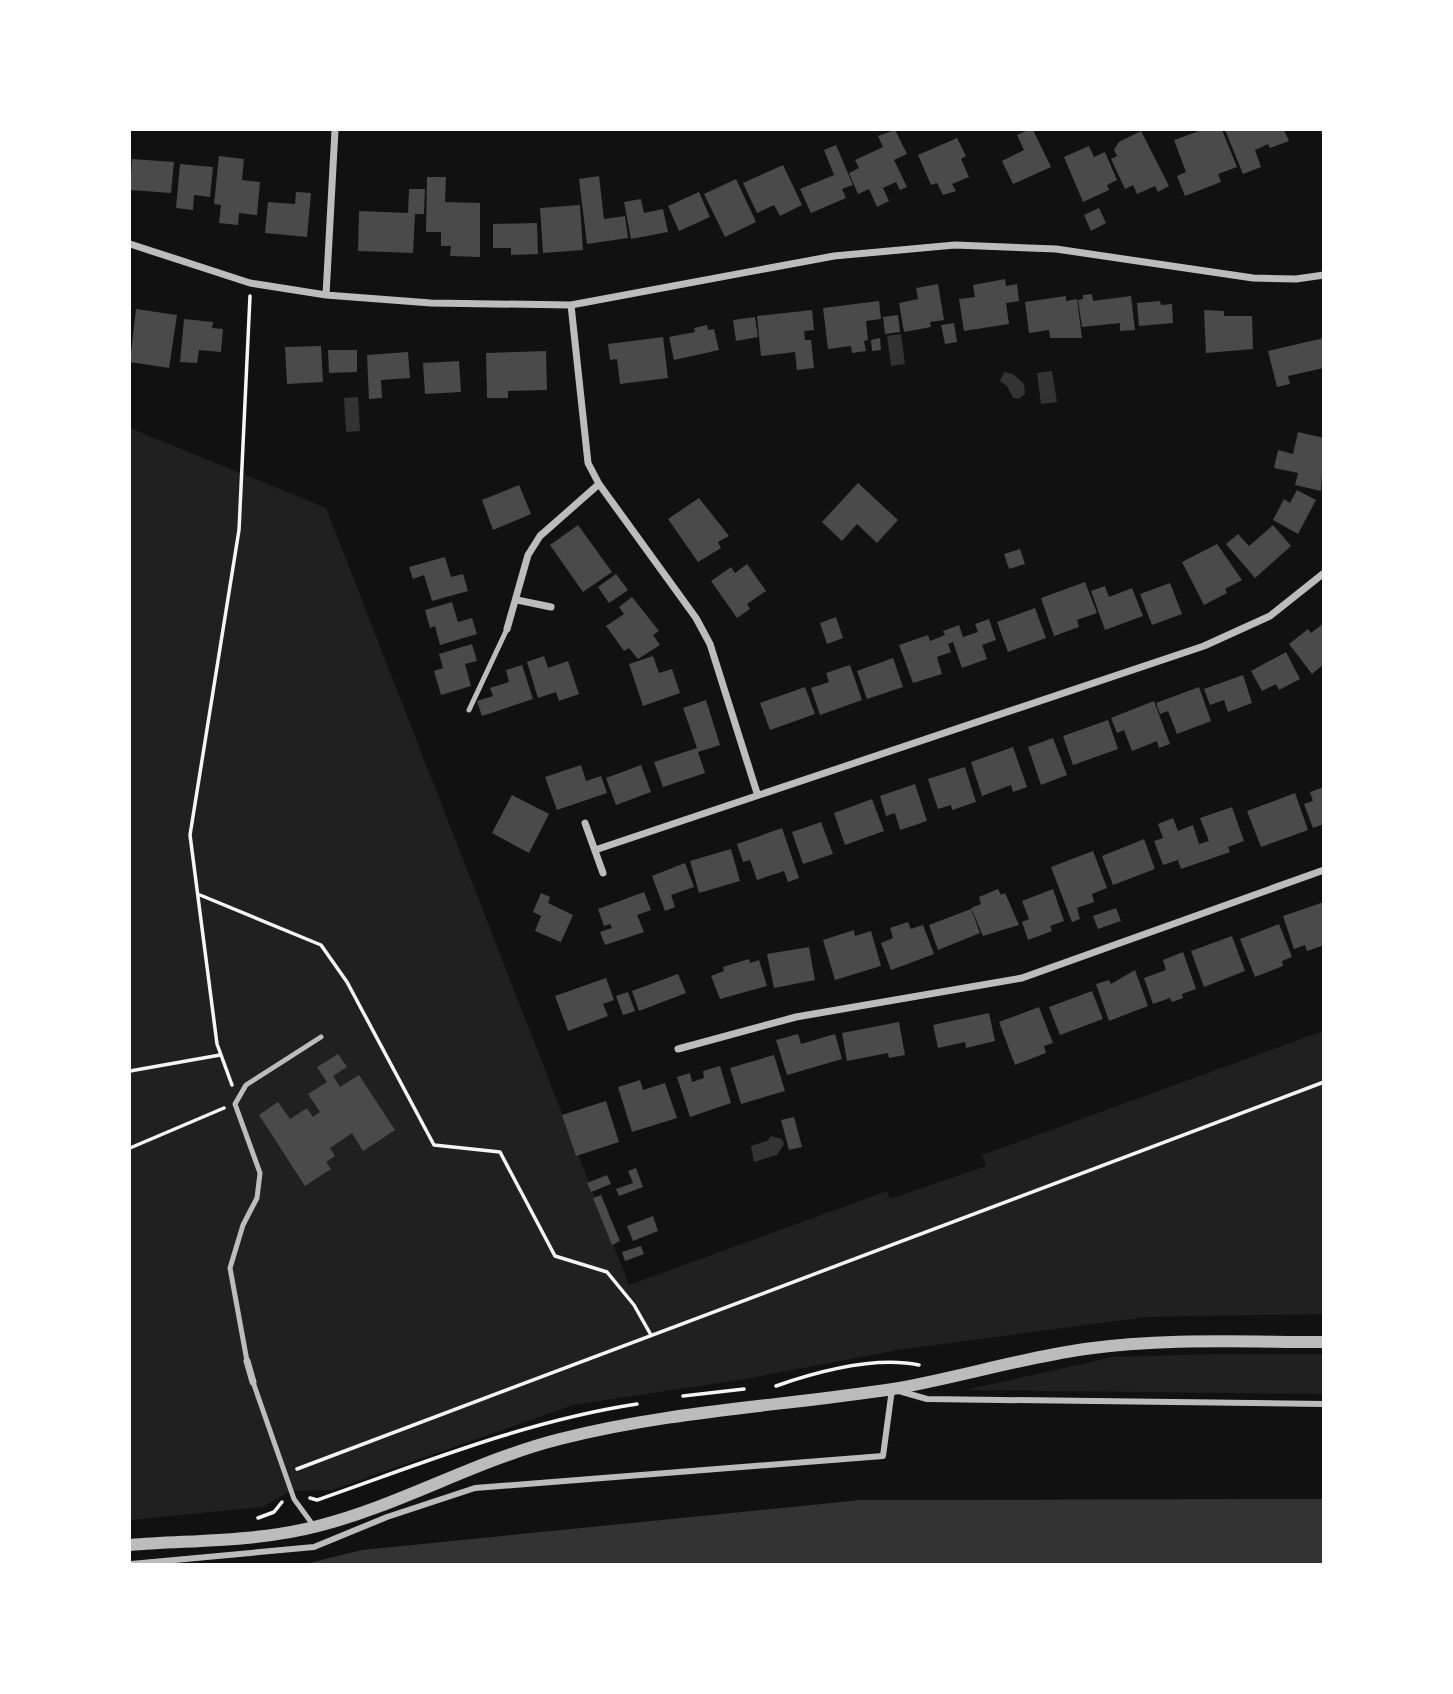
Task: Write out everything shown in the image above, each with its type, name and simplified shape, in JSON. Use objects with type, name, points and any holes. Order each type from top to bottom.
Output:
[{"type":"street","points":[[326,295],[335,130]]},
{"type":"street","points":[[130,244],[250,283],[326,295],[431,303],[571,305],[834,256],[955,245],[1055,249],[1253,278],[1296,279],[1324,275]]},
{"type":"street","points":[[571,305],[588,463],[599,485],[696,618],[710,644],[757,793]]},
{"type":"street","points":[[507,629],[528,555],[540,536],[599,485]]},
{"type":"street","points":[[595,850],[757,793],[1204,646],[1270,616],[1324,573]]},
{"type":"street","points":[[517,600],[551,607]]},
{"type":"street","points":[[585,823],[603,873]]},
{"type":"street","points":[[678,1049],[796,1017],[1022,978],[1324,870]]},
{"type":"street","points":[[130,1545],[261,1535],[315,1527],[358,1515],[492,1460],[558,1439],[634,1423],[892,1389],[1083,1349],[1165,1341],[1324,1342]]},
{"type":"street","points":[[247,1361],[253,1382]]},
{"type":"street","points":[[892,1389],[927,1399],[1324,1404]]},
{"type":"street","points":[[131,1564],[314,1546],[387,1517],[475,1488],[883,1456],[892,1389]]},
{"type":"lane","points":[[469,710],[507,629]]},
{"type":"lane","points":[[247,1361],[230,1268],[243,1226],[257,1198],[260,1173],[236,1100],[246,1085],[321,1037]]},
{"type":"lane","points":[[253,1382],[294,1499],[315,1527]]},
{"type":"path","points":[[130,1148],[236,1100],[220,1055],[190,835],[240,530],[250,283]]},
{"type":"path","points":[[198,894],[321,944],[347,982],[434,1145],[500,1152],[555,1255],[607,1272],[634,1304],[651,1335]]},
{"type":"path","points":[[130,1071],[220,1055]]},
{"type":"path","points":[[284,1473],[1324,1082]]},
{"type":"shaded area","points":[[901,334],[905,364],[891,366],[887,336]]},
{"type":"shaded area","points":[[1052,371],[1057,402],[1041,404],[1037,373]]},
{"type":"shaded area","points":[[1004,372],[1013,374],[1024,384],[1025,394],[1019,399],[1013,398],[1007,386],[1000,381]]},
{"type":"shaded area","points":[[358,397],[360,431],[346,432],[344,398]]},
{"type":"shaded area","points":[[130,428],[326,508],[629,1285],[887,1191],[890,1199],[986,1166],[982,1155],[1323,1031],[1323,1314],[1146,1317],[898,1350],[745,1379],[573,1405],[332,1490],[291,1491],[262,1507],[130,1520]]},
{"type":"shaded area","points":[[771,1136],[782,1139],[784,1144],[777,1155],[754,1162],[751,1146],[767,1141]]},
{"type":"shaded area","points":[[1323,1354],[1323,1394],[965,1390],[1113,1357]]},
{"type":"shaded area","points":[[1323,1499],[1323,1564],[305,1564],[362,1550],[861,1500]]},
{"type":"building","points":[[895,130],[907,154],[894,160],[907,187],[900,190],[896,182],[883,188],[889,201],[877,207],[869,189],[858,194],[849,173],[859,168],[855,160],[883,147],[878,136]]},
{"type":"building","points":[[1033,130],[1051,167],[1013,184],[1002,161],[1024,150],[1017,135]]},
{"type":"building","points":[[1202,130],[1222,130],[1237,167],[1218,174],[1221,182],[1185,196],[1177,176],[1186,172],[1174,140]]},
{"type":"building","points":[[1225,130],[1284,130],[1289,141],[1270,148],[1268,144],[1255,150],[1261,167],[1243,174]]},
{"type":"building","points":[[1141,131],[1169,186],[1158,192],[1155,186],[1137,194],[1133,185],[1125,189],[1111,159],[1117,156],[1114,150],[1119,142]]},
{"type":"building","points":[[957,138],[966,156],[961,159],[969,177],[952,184],[956,191],[943,195],[937,183],[931,185],[918,155]]},
{"type":"building","points":[[836,145],[853,185],[842,189],[846,198],[811,213],[800,189],[834,175],[824,150]]},
{"type":"building","points":[[1089,146],[1094,157],[1105,152],[1117,180],[1107,185],[1109,190],[1083,202],[1064,157]]},
{"type":"building","points":[[219,156],[244,159],[242,180],[260,182],[257,215],[239,213],[238,225],[219,223],[221,205],[214,204]]},
{"type":"building","points":[[132,159],[174,162],[171,193],[130,190]]},
{"type":"building","points":[[180,164],[213,167],[210,197],[194,195],[193,210],[176,208]]},
{"type":"building","points":[[783,165],[802,205],[780,216],[774,205],[757,213],[743,183]]},
{"type":"building","points":[[599,176],[604,219],[625,216],[628,238],[587,244],[579,179]]},
{"type":"building","points":[[427,177],[446,177],[445,202],[480,203],[480,257],[450,256],[451,246],[441,246],[441,232],[426,232]]},
{"type":"building","points":[[736,179],[756,222],[725,237],[704,194]]},
{"type":"building","points":[[409,189],[425,189],[424,214],[415,214],[413,253],[358,251],[359,211],[408,213]]},
{"type":"building","points":[[296,192],[311,193],[307,237],[265,233],[268,202],[295,204]]},
{"type":"building","points":[[699,192],[710,217],[679,231],[668,206]]},
{"type":"building","points":[[641,199],[644,213],[663,209],[668,232],[631,239],[624,202]]},
{"type":"building","points":[[580,205],[583,250],[543,253],[540,208]]},
{"type":"building","points":[[1099,208],[1106,223],[1091,231],[1084,215]]},
{"type":"building","points":[[537,223],[538,254],[511,255],[511,248],[493,248],[493,224]]},
{"type":"building","points":[[1005,279],[1006,286],[1017,284],[1019,301],[1006,303],[1009,324],[964,331],[959,299],[975,297],[973,285]]},
{"type":"building","points":[[938,284],[944,320],[930,322],[931,327],[904,332],[899,303],[918,299],[916,288]]},
{"type":"building","points":[[1092,294],[1093,301],[1131,296],[1135,330],[1120,331],[1120,323],[1082,327],[1078,300],[1083,299],[1083,295]]},
{"type":"building","points":[[1066,296],[1066,301],[1077,299],[1082,338],[1050,338],[1049,330],[1029,333],[1025,302]]},
{"type":"building","points":[[879,301],[881,319],[866,321],[866,351],[852,353],[851,346],[828,349],[823,308]]},
{"type":"building","points":[[1160,301],[1161,305],[1172,304],[1173,323],[1139,326],[1137,303]]},
{"type":"building","points":[[136,309],[177,315],[169,368],[130,362]]},
{"type":"building","points":[[812,310],[814,330],[804,331],[805,340],[811,340],[814,368],[797,370],[795,352],[761,356],[757,316]]},
{"type":"building","points":[[1204,310],[1224,311],[1224,316],[1252,316],[1253,349],[1206,353]]},
{"type":"building","points":[[898,315],[900,332],[885,334],[883,317]]},
{"type":"building","points":[[755,317],[758,337],[736,341],[733,320]]},
{"type":"building","points":[[184,319],[213,322],[212,328],[223,329],[221,352],[199,350],[197,363],[180,362]]},
{"type":"building","points":[[954,323],[957,342],[945,344],[941,325]]},
{"type":"building","points":[[707,325],[708,330],[714,329],[719,350],[674,360],[669,337],[695,332],[694,328]]},
{"type":"building","points":[[663,337],[668,378],[620,384],[617,359],[610,360],[608,344]]},
{"type":"building","points":[[880,338],[881,350],[872,351],[871,340]]},
{"type":"building","points":[[1324,338],[1324,368],[1288,376],[1290,384],[1277,387],[1268,351]]},
{"type":"building","points":[[321,346],[323,382],[287,384],[285,347]]},
{"type":"building","points":[[328,350],[357,350],[357,372],[329,373]]},
{"type":"building","points":[[546,351],[547,390],[508,391],[508,398],[487,398],[486,353]]},
{"type":"building","points":[[408,352],[410,378],[381,380],[382,398],[369,399],[367,355]]},
{"type":"building","points":[[459,361],[461,392],[425,394],[423,363]]},
{"type":"building","points":[[1298,432],[1324,438],[1321,491],[1295,485],[1298,473],[1274,468],[1278,450],[1293,454]]},
{"type":"building","points":[[858,483],[898,520],[877,543],[857,524],[842,541],[822,522]]},
{"type":"building","points":[[519,485],[531,514],[493,530],[482,500]]},
{"type":"building","points":[[1297,490],[1316,500],[1298,534],[1273,520],[1284,499],[1290,503]]},
{"type":"building","points":[[699,498],[729,536],[718,542],[721,548],[698,562],[668,519]]},
{"type":"building","points":[[578,525],[612,572],[583,592],[550,545]]},
{"type":"building","points":[[1273,525],[1291,546],[1255,578],[1226,544],[1238,534],[1249,546]]},
{"type":"building","points":[[1217,544],[1242,580],[1225,589],[1227,593],[1204,605],[1182,562]]},
{"type":"building","points":[[1020,549],[1025,564],[1009,569],[1004,554]]},
{"type":"building","points":[[445,557],[451,577],[463,574],[468,591],[432,601],[424,575],[413,579],[409,567]]},
{"type":"building","points":[[747,564],[766,591],[747,604],[750,609],[737,618],[711,581],[731,567],[735,573]]},
{"type":"building","points":[[616,574],[628,590],[609,603],[598,587]]},
{"type":"building","points":[[1085,582],[1097,613],[1077,620],[1079,627],[1054,636],[1041,598]]},
{"type":"building","points":[[1170,583],[1182,614],[1152,625],[1140,594]]},
{"type":"building","points":[[1105,586],[1109,597],[1132,588],[1143,616],[1105,630],[1091,591]]},
{"type":"building","points":[[632,597],[659,631],[653,635],[660,645],[638,659],[629,648],[624,651],[606,626],[624,614],[619,607]]},
{"type":"building","points":[[452,602],[458,622],[472,618],[477,634],[440,645],[435,626],[430,628],[425,610]]},
{"type":"building","points":[[1035,608],[1046,638],[1008,652],[997,622]]},
{"type":"building","points":[[836,617],[843,638],[827,644],[820,623]]},
{"type":"building","points":[[989,619],[996,640],[982,645],[987,659],[962,668],[953,642],[948,644],[951,652],[937,657],[942,674],[913,683],[899,645],[928,635],[930,641],[945,635],[943,631],[959,625],[963,637],[978,632],[975,624]]},
{"type":"building","points":[[1324,623],[1324,664],[1312,674],[1289,644],[1308,629],[1311,633]]},
{"type":"building","points":[[472,644],[477,661],[465,664],[471,686],[441,695],[434,671],[443,668],[439,654]]},
{"type":"building","points":[[1286,652],[1300,679],[1279,690],[1276,684],[1262,691],[1251,671]]},
{"type":"building","points":[[544,656],[548,668],[568,661],[579,694],[559,701],[556,692],[538,698],[527,662]]},
{"type":"building","points":[[653,656],[659,673],[672,669],[680,693],[643,706],[629,664]]},
{"type":"building","points":[[893,658],[903,687],[867,699],[857,671]]},
{"type":"building","points":[[522,665],[533,699],[482,716],[477,701],[493,696],[490,688],[509,682],[506,670]]},
{"type":"building","points":[[850,665],[862,700],[820,715],[811,688],[829,682],[826,673]]},
{"type":"building","points":[[1243,675],[1252,703],[1228,712],[1224,700],[1210,705],[1204,689]]},
{"type":"building","points":[[805,687],[815,714],[770,730],[760,703]]},
{"type":"building","points":[[1199,687],[1211,721],[1177,734],[1168,711],[1160,714],[1156,703]]},
{"type":"building","points":[[706,700],[720,745],[698,752],[705,773],[663,787],[654,762],[697,748],[683,708]]},
{"type":"building","points":[[1154,701],[1170,744],[1159,748],[1157,741],[1132,751],[1124,730],[1117,733],[1111,718]]},
{"type":"building","points":[[1108,720],[1118,749],[1073,765],[1063,736]]},
{"type":"building","points":[[1053,738],[1067,775],[1041,785],[1028,747]]},
{"type":"building","points":[[1013,747],[1027,787],[1013,792],[1011,785],[982,796],[971,762]]},
{"type":"building","points":[[581,765],[586,781],[601,776],[607,793],[557,810],[545,777]]},
{"type":"building","points":[[641,765],[651,792],[616,805],[606,778]]},
{"type":"building","points":[[965,767],[976,802],[952,810],[951,805],[938,809],[928,779]]},
{"type":"building","points":[[915,784],[927,821],[900,830],[895,813],[886,816],[880,796]]},
{"type":"building","points":[[1324,787],[1324,824],[1313,828],[1304,804],[1313,801],[1310,792]]},
{"type":"building","points":[[1295,793],[1308,830],[1261,847],[1247,811]]},
{"type":"building","points":[[512,795],[549,814],[529,853],[492,833]]},
{"type":"building","points":[[872,799],[884,831],[845,845],[834,813]]},
{"type":"building","points":[[1232,807],[1244,841],[1228,847],[1230,852],[1181,869],[1178,860],[1163,865],[1154,841],[1163,838],[1158,824],[1173,818],[1178,831],[1193,825],[1199,844],[1209,841],[1200,818]]},
{"type":"building","points":[[821,822],[833,854],[803,864],[792,832]]},
{"type":"building","points":[[782,828],[799,878],[788,882],[784,871],[757,880],[750,860],[743,862],[737,844]]},
{"type":"building","points":[[1144,839],[1155,869],[1113,885],[1102,856]]},
{"type":"building","points":[[731,849],[740,881],[699,893],[690,861]]},
{"type":"building","points":[[1093,851],[1107,888],[1092,894],[1094,902],[1077,908],[1080,919],[1072,922],[1051,867]]},
{"type":"building","points":[[685,863],[694,887],[671,895],[675,907],[665,911],[652,876]]},
{"type":"building","points":[[998,889],[1001,895],[1005,893],[1019,925],[983,936],[971,908],[981,904],[979,897]]},
{"type":"building","points":[[1053,889],[1064,921],[1050,926],[1052,931],[1028,940],[1022,922],[1029,919],[1022,901]]},
{"type":"building","points":[[644,892],[651,910],[637,915],[644,932],[605,945],[600,932],[612,928],[610,924],[604,926],[598,909]]},
{"type":"building","points":[[541,893],[550,897],[548,903],[573,915],[561,942],[535,931],[541,916],[533,912]]},
{"type":"building","points":[[1324,902],[1324,945],[1307,951],[1305,945],[1294,949],[1283,916]]},
{"type":"building","points":[[1116,908],[1121,921],[1098,929],[1093,916]]},
{"type":"building","points":[[971,909],[980,933],[938,950],[929,925]]},
{"type":"building","points":[[908,922],[911,929],[923,925],[934,954],[891,970],[881,943],[893,938],[890,928]]},
{"type":"building","points":[[1279,924],[1292,957],[1282,961],[1283,966],[1255,977],[1240,939]]},
{"type":"building","points":[[854,930],[855,936],[871,931],[881,966],[835,980],[823,940]]},
{"type":"building","points":[[1232,936],[1245,971],[1204,987],[1191,951]]},
{"type":"building","points":[[809,947],[815,980],[774,988],[767,954]]},
{"type":"building","points":[[1183,952],[1196,989],[1182,994],[1183,998],[1172,1002],[1170,998],[1153,1004],[1144,978],[1166,970],[1163,960]]},
{"type":"building","points":[[749,959],[750,963],[759,960],[767,986],[720,999],[711,976],[724,971],[723,967]]},
{"type":"building","points":[[1135,970],[1148,1006],[1109,1021],[1096,984],[1109,980],[1111,984]]},
{"type":"building","points":[[678,974],[686,993],[639,1011],[632,991]]},
{"type":"building","points":[[606,978],[614,1000],[603,1004],[608,1016],[568,1031],[555,996]]},
{"type":"building","points":[[1092,991],[1103,1019],[1060,1035],[1049,1007]]},
{"type":"building","points":[[628,992],[635,1011],[623,1015],[616,996]]},
{"type":"building","points":[[1039,1007],[1053,1043],[1044,1046],[1046,1053],[1015,1065],[999,1022]]},
{"type":"building","points":[[989,1013],[995,1041],[966,1048],[965,1042],[938,1048],[933,1025]]},
{"type":"building","points":[[899,1022],[905,1055],[889,1058],[888,1053],[847,1061],[842,1033]]},
{"type":"building","points":[[798,1034],[801,1044],[835,1034],[842,1059],[787,1075],[776,1040]]},
{"type":"building","points":[[338,1054],[347,1067],[333,1076],[340,1087],[359,1075],[395,1130],[363,1151],[352,1133],[330,1148],[335,1156],[326,1162],[331,1169],[305,1186],[259,1115],[278,1102],[290,1119],[307,1108],[313,1117],[320,1112],[308,1094],[327,1082],[317,1067]]},
{"type":"building","points":[[774,1055],[785,1091],[741,1104],[730,1068]]},
{"type":"building","points":[[720,1066],[731,1103],[690,1117],[677,1077],[690,1073],[692,1082],[704,1078],[703,1071]]},
{"type":"building","points":[[640,1080],[643,1090],[665,1083],[677,1118],[632,1132],[618,1087]]},
{"type":"building","points":[[606,1101],[619,1142],[576,1156],[562,1115]]},
{"type":"building","points":[[794,1117],[802,1147],[789,1150],[781,1120]]},
{"type":"building","points":[[636,1168],[643,1187],[619,1196],[616,1189],[633,1183],[628,1171]]},
{"type":"building","points":[[607,1175],[611,1184],[591,1192],[587,1183]]},
{"type":"building","points":[[601,1195],[620,1241],[612,1245],[593,1198]]},
{"type":"building","points":[[653,1216],[658,1231],[633,1241],[627,1226]]},
{"type":"building","points":[[641,1246],[644,1254],[625,1261],[622,1252]]}]
